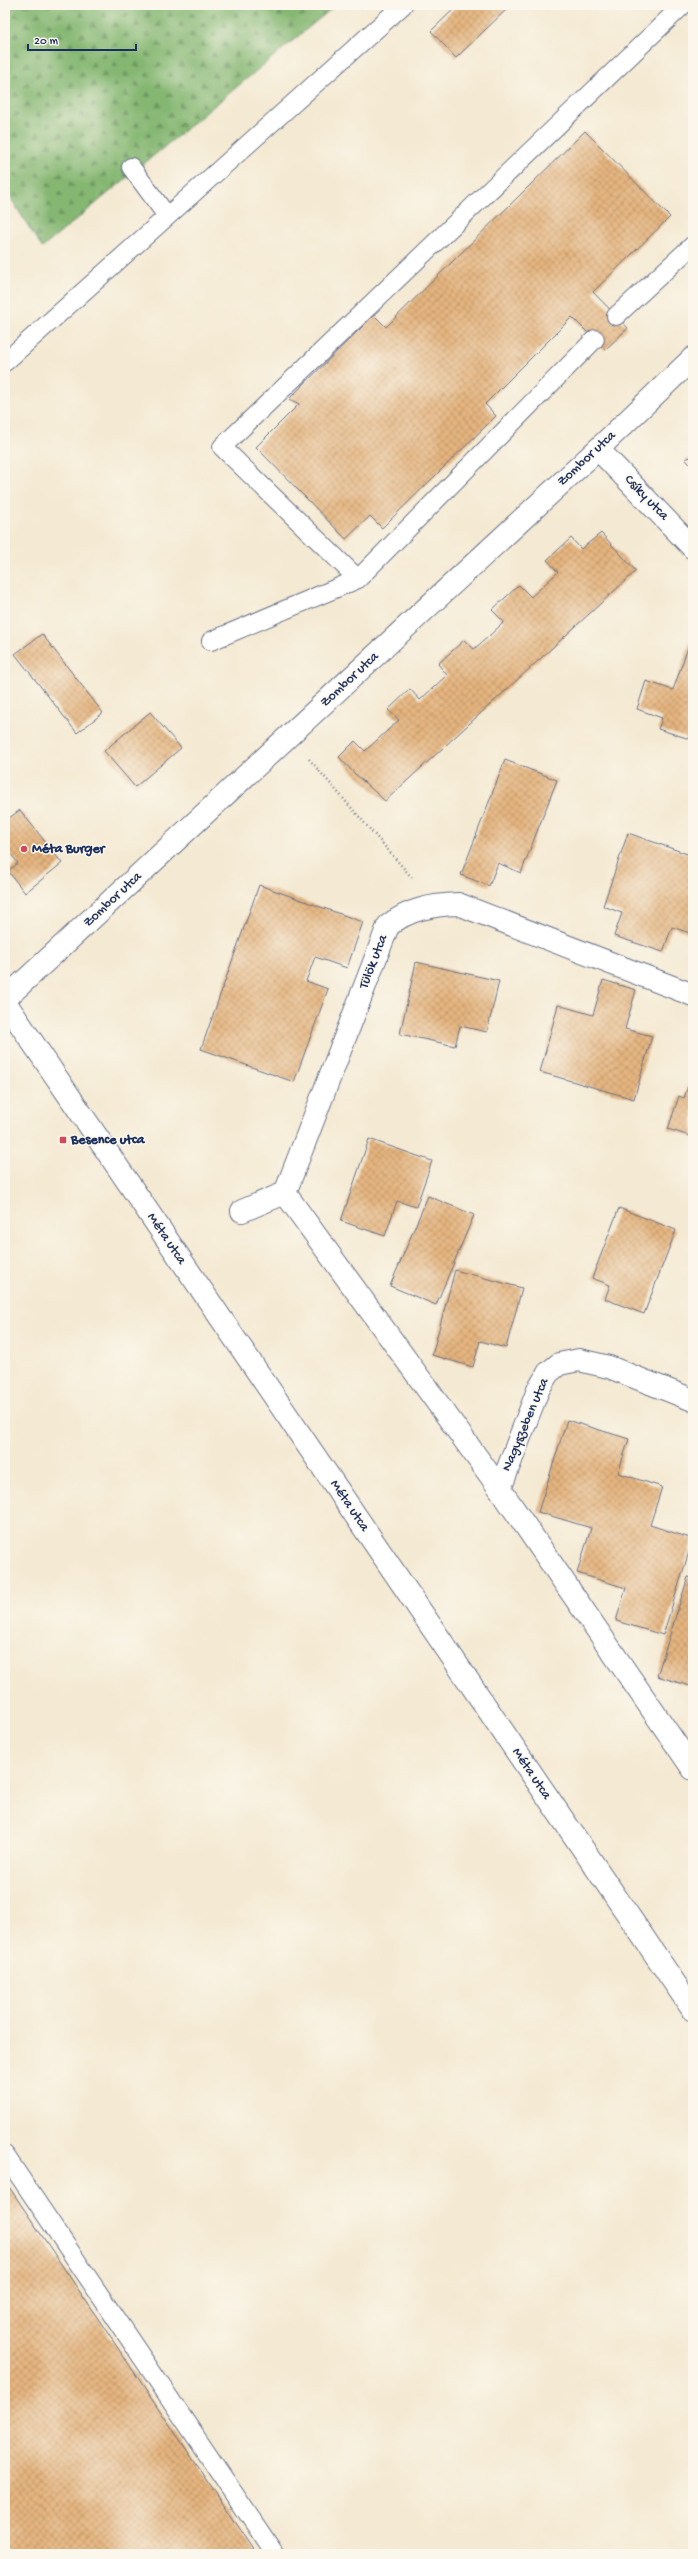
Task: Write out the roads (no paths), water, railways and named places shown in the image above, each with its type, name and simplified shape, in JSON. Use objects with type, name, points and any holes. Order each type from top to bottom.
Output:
[{"type":"street","name":"Zombor utca","points":[[5,1000],[598,449],[693,358]]},
{"type":"street","name":"Csíky utca","points":[[598,449],[693,548]]},
{"type":"street","name":"Tülök utca","points":[[285,1193],[388,926],[397,918],[433,905],[458,904],[693,995]]},
{"type":"street","name":"Méta utca","points":[[5,1000],[693,2010]]},
{"type":"street","points":[[242,1211],[285,1193],[500,1489],[693,1769]]},
{"type":"street","name":"Nagyszeben utca","points":[[500,1489],[538,1390],[548,1373],[559,1364],[579,1360],[608,1367],[693,1400]]},
{"type":"lane","points":[[5,362],[402,5]]},
{"type":"lane","points":[[358,579],[222,447],[683,5]]},
{"type":"lane","points":[[131,168],[167,216]]},
{"type":"lane","points":[[616,316],[693,245]]},
{"type":"lane","points":[[211,641],[358,579],[595,339]]},
{"type":"lane","points":[[5,2155],[275,2554]]},
{"type":"place","name":"Méta Burger","points":[[24,849]]},
{"type":"place","name":"Besence utca","points":[[63,1140]]}]
